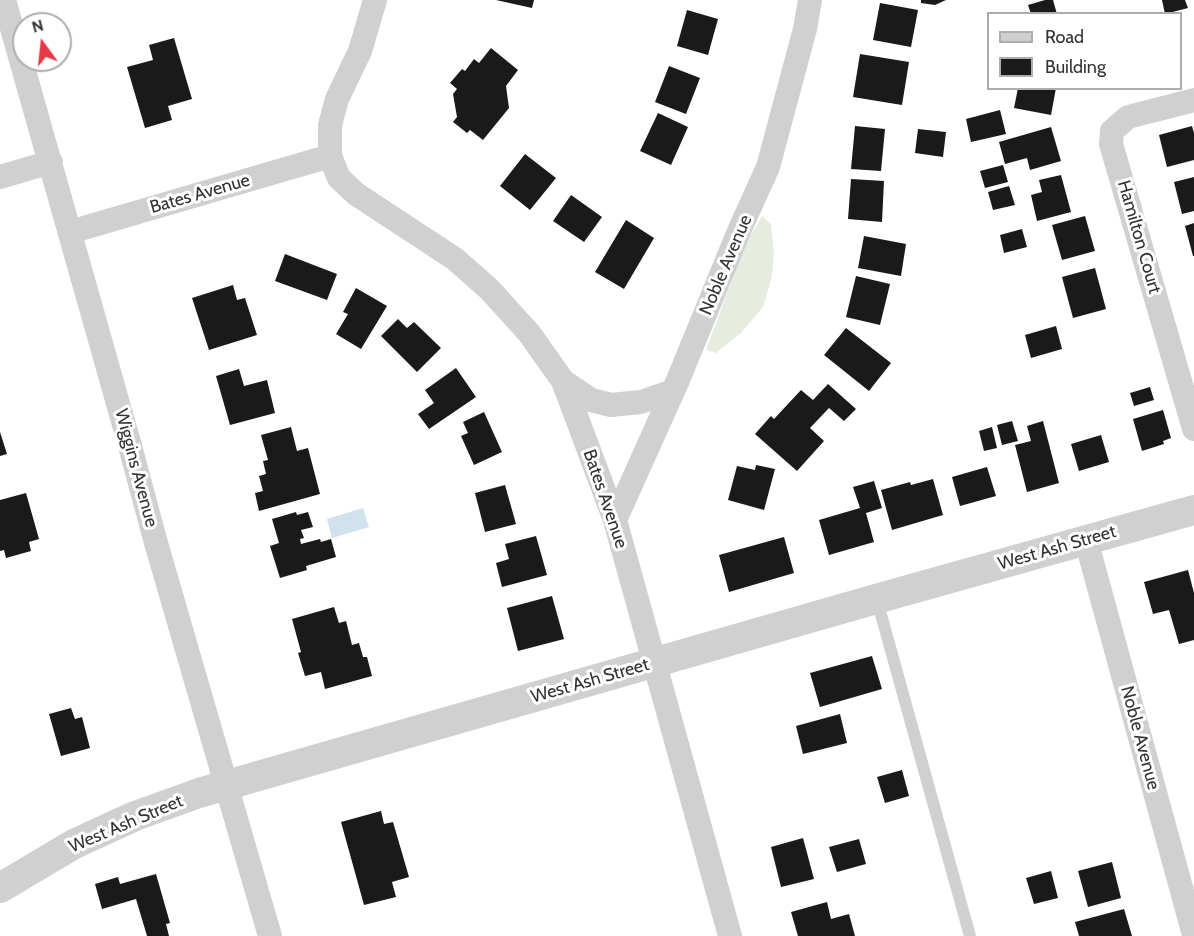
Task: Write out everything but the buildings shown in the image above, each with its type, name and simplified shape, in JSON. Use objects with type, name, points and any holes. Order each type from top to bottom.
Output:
[{"type":"street","name":"Wiggins Avenue","points":[[4,0],[156,543],[270,936]]},
{"type":"street","name":"Bates Avenue","points":[[375,0],[360,51],[337,99],[330,125],[330,156],[339,178],[356,194],[455,259],[489,289],[530,333],[563,381],[615,520],[730,936]]},
{"type":"street","name":"Noble Avenue","points":[[615,520],[674,391],[739,231],[768,167],[805,29],[810,0]]},
{"type":"street","name":"Hamilton Court","points":[[1194,100],[1128,117],[1112,131],[1111,144],[1194,429]]},
{"type":"street","name":"Bates Avenue","points":[[70,232],[330,156]]},
{"type":"street","points":[[0,177],[51,162]]},
{"type":"street","points":[[563,381],[591,400],[611,405],[641,402],[674,391]]},
{"type":"street","name":"West Ash Street","points":[[0,888],[74,844],[135,816],[227,784],[1194,510]]},
{"type":"street","name":"Noble Avenue","points":[[1086,540],[1194,935]]},
{"type":"lane","points":[[876,599],[970,936]]},
{"type":"shaded area","points":[[762,216],[771,224],[774,253],[772,276],[763,307],[741,333],[716,353],[706,350],[745,245]]},
{"type":"water","points":[[363,508],[369,527],[332,538],[327,519]]}]
